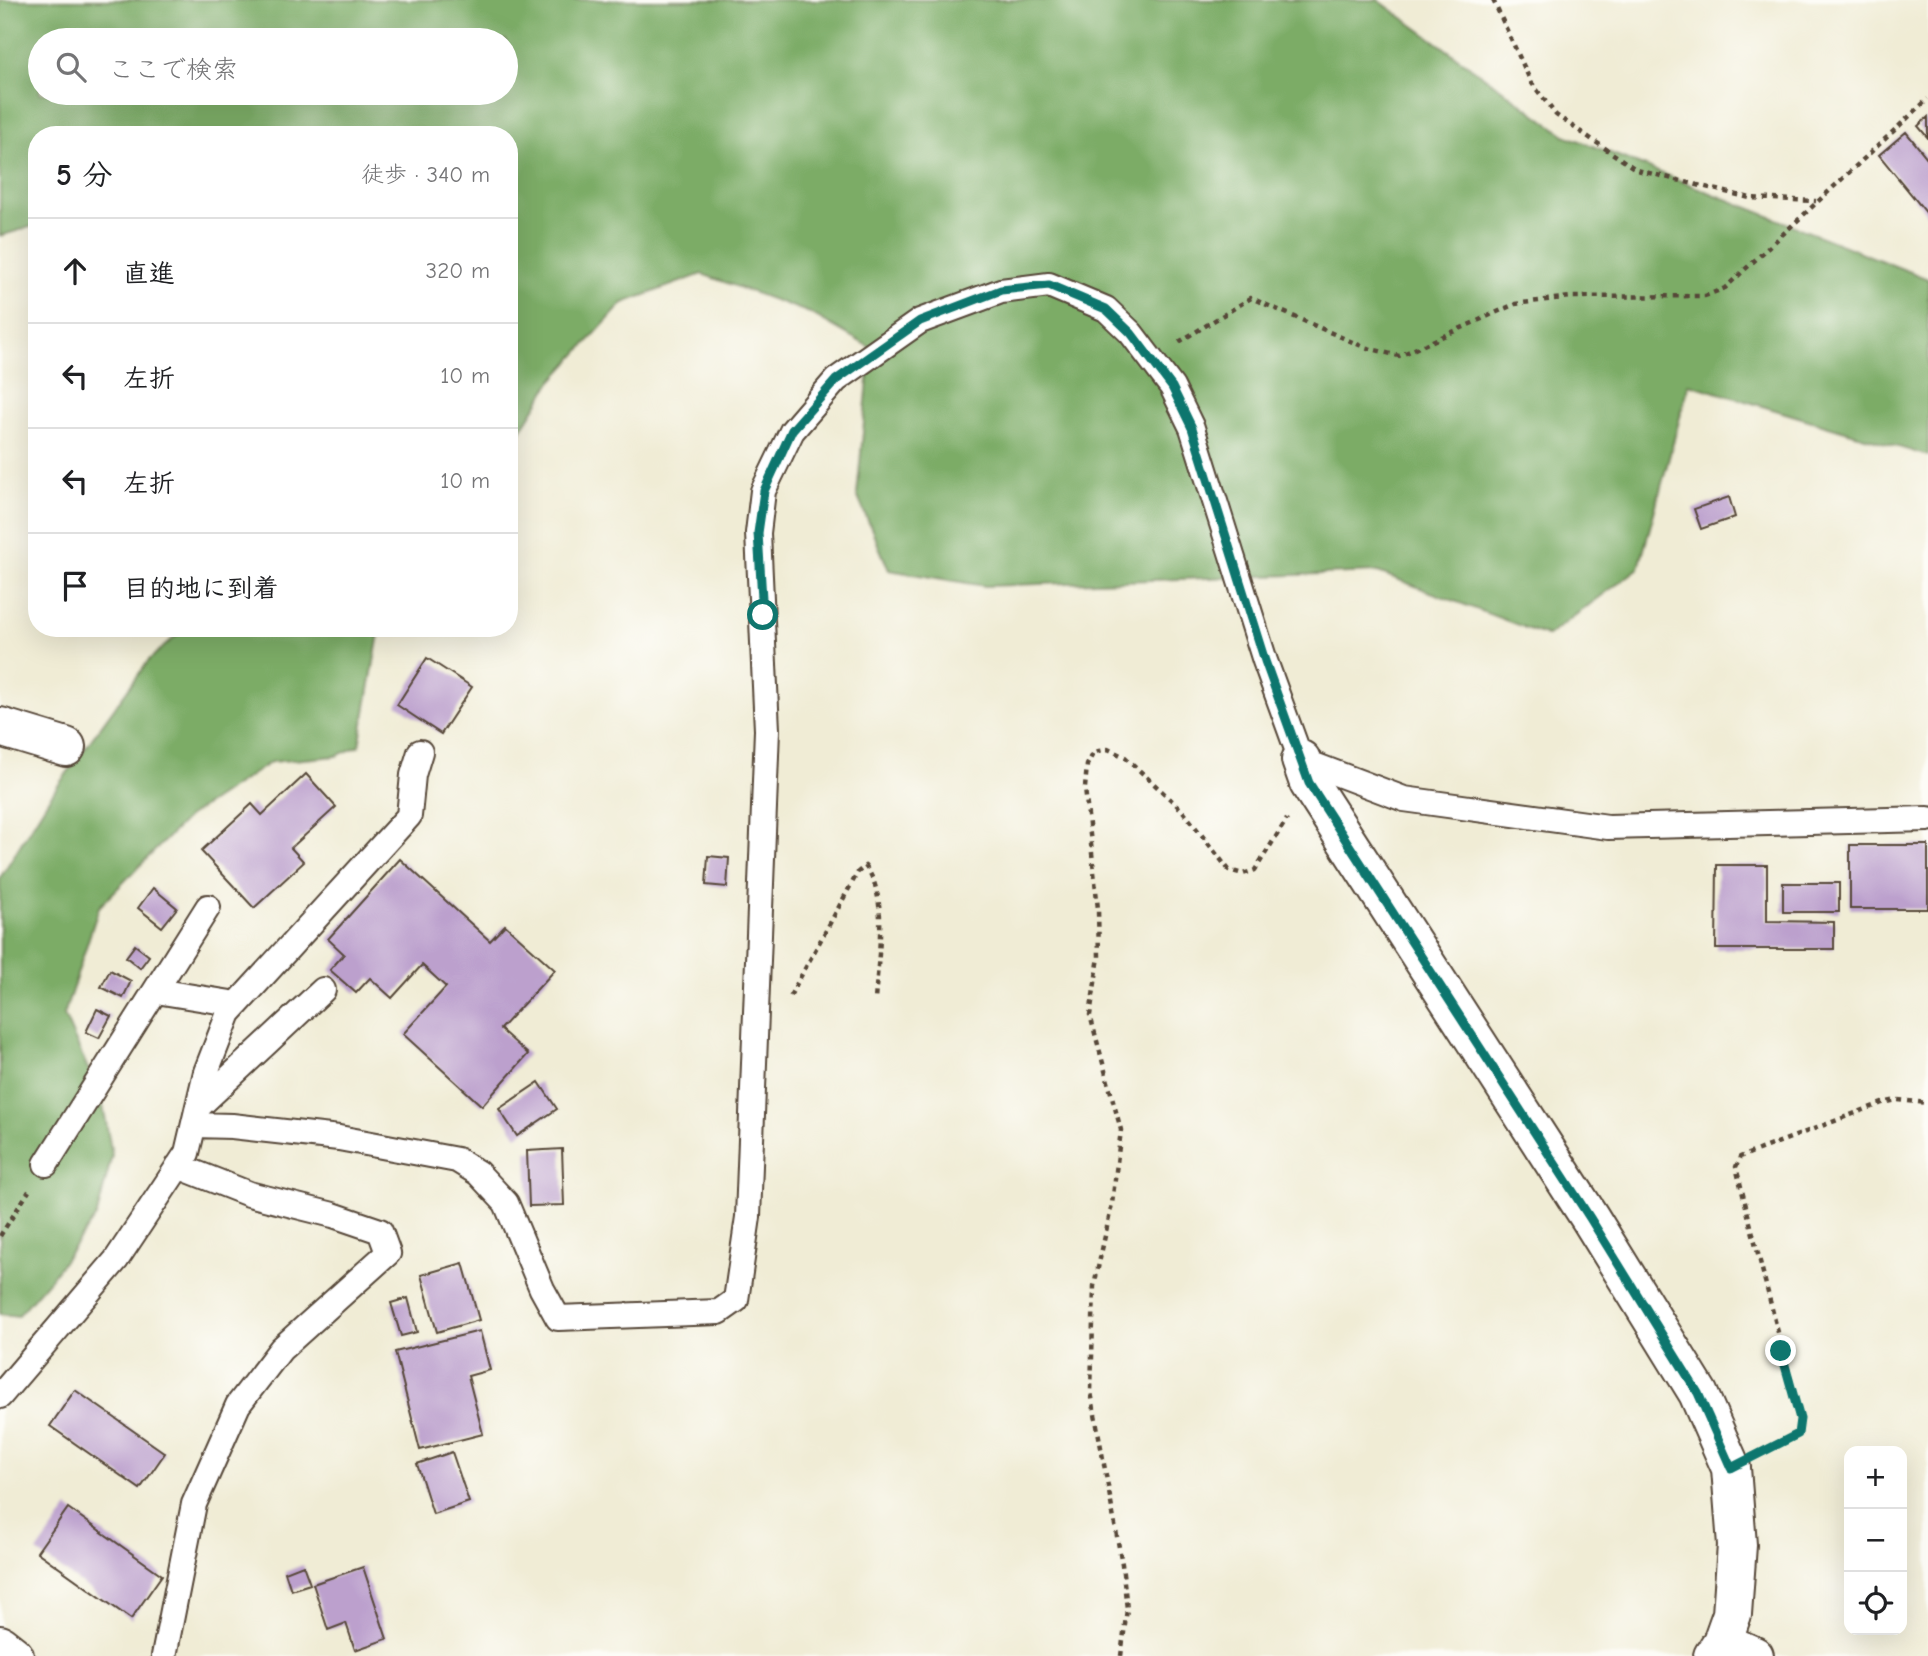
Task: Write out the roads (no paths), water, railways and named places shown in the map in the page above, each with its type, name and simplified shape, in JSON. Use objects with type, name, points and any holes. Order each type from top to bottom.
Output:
[{"type":"street","points":[[0,727],[66,747]]},
{"type":"street","points":[[1305,771],[1698,1393],[1731,1468],[1737,1545],[1730,1651]]},
{"type":"street","points":[[0,1645],[14,1656]]},
{"type":"lane","points":[[196,1116],[232,1126],[339,1138],[457,1160],[478,1173],[506,1203],[542,1289],[558,1318],[719,1312],[736,1300],[748,1217],[767,730],[758,533],[764,491],[792,430],[836,380],[920,321],[1001,290],[1049,285],[1106,309],[1151,358],[1172,387],[1192,428],[1265,661],[1305,771],[1404,799],[1608,827],[1928,818]]},
{"type":"lane","points":[[0,1396],[116,1260],[187,1153],[206,1072],[229,1013],[409,816],[412,775],[420,752]]},
{"type":"lane","points":[[46,1164],[208,907]]},
{"type":"lane","points":[[196,1116],[323,990]]},
{"type":"lane","points":[[156,991],[237,1004]]},
{"type":"lane","points":[[164,1656],[194,1504],[238,1405],[281,1349],[388,1253],[380,1231],[333,1215],[249,1194],[178,1166]]}]
